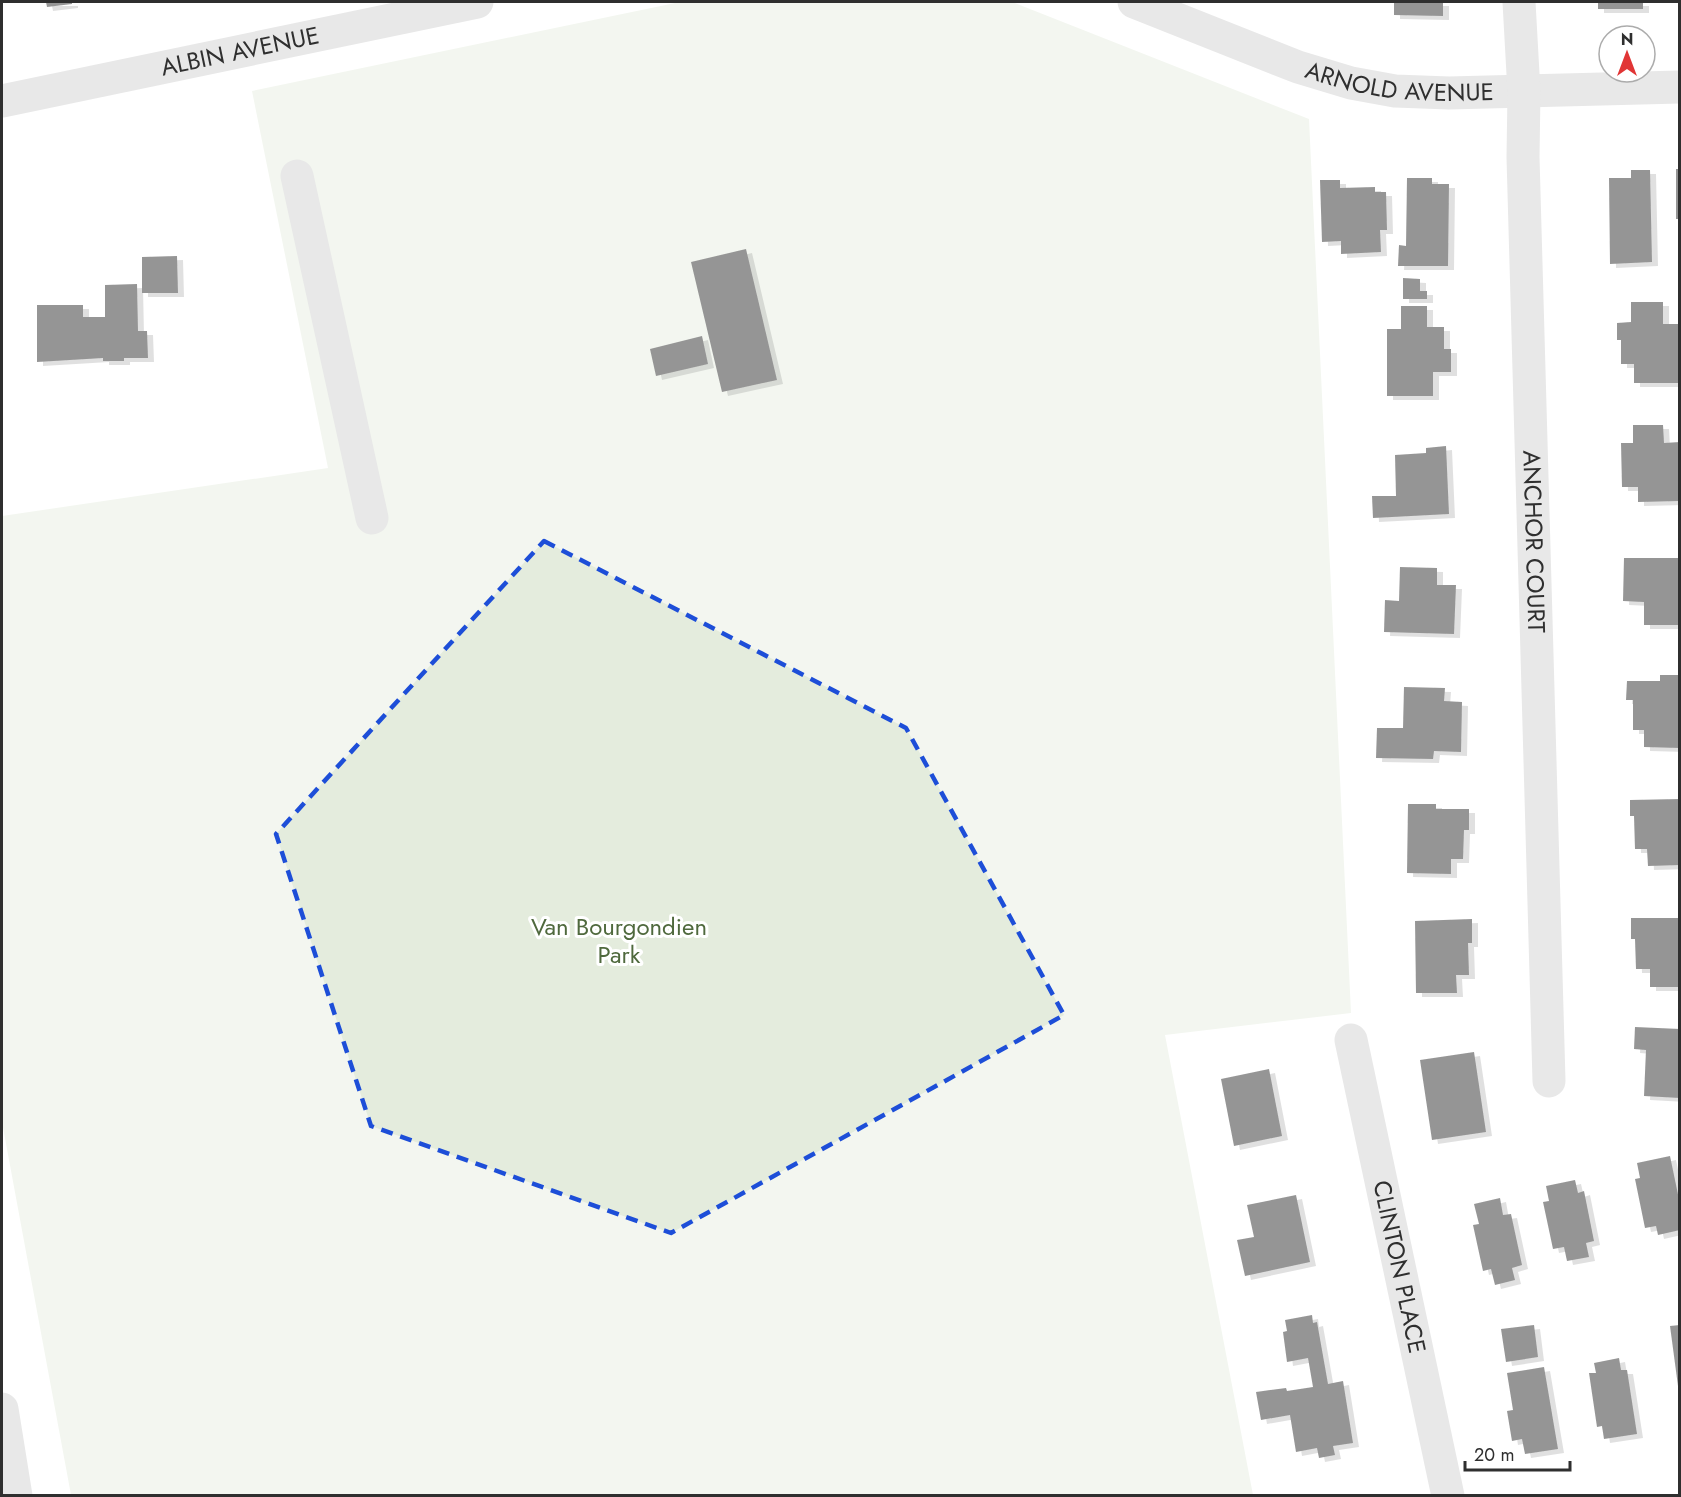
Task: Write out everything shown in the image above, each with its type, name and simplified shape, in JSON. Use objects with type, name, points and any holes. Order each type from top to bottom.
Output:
[{"type":"street","name":"ALBIN AVENUE","points":[[2,101],[477,2]]},
{"type":"street","name":"ARNOLD AVENUE","points":[[1134,2],[1298,67],[1363,86],[1417,93],[1680,87]]},
{"type":"street","name":"ANCHOR COURT","points":[[1519,2],[1524,92],[1524,193],[1549,1081]]},
{"type":"street","points":[[297,176],[372,518]]},
{"type":"street","name":"CLINTON PLACE","points":[[1351,1040],[1448,1496]]},
{"type":"street","points":[[2,1409],[16,1496]]},
{"type":"highlighted area","points":[[544,541],[906,728],[1064,1015],[671,1233],[371,1126],[276,834]]},
{"type":"green space","name":"Van Bourgondien Park","points":[[680,2],[1012,2],[1309,119],[1351,1013],[1165,1035],[1253,1495],[71,1495],[2,1122],[2,516],[328,468],[252,91]]},
{"type":"building","points":[[46,2],[72,2],[72,4],[47,7]]},
{"type":"building","points":[[1394,2],[1443,2],[1443,16],[1394,15]]},
{"type":"building","points":[[1598,2],[1643,2],[1643,9],[1598,9]]},
{"type":"building","points":[[1676,169],[1680,169],[1680,219],[1676,219]]},
{"type":"building","points":[[1631,170],[1650,170],[1652,262],[1610,264],[1609,178],[1631,178]]},
{"type":"building","points":[[1407,178],[1432,178],[1432,184],[1449,184],[1448,266],[1398,266],[1399,245],[1406,246]]},
{"type":"building","points":[[1320,180],[1340,180],[1340,188],[1375,187],[1375,192],[1386,192],[1387,230],[1380,230],[1381,252],[1341,254],[1341,241],[1322,242]]},
{"type":"building","points":[[746,249],[777,380],[722,392],[691,262]]},
{"type":"building","points":[[177,256],[178,293],[142,293],[142,257]]},
{"type":"building","points":[[1403,278],[1420,279],[1420,291],[1427,291],[1427,299],[1403,299]]},
{"type":"building","points":[[137,284],[138,331],[147,331],[148,358],[124,358],[124,361],[103,361],[103,358],[37,362],[37,305],[83,305],[83,317],[105,317],[105,285]]},
{"type":"building","points":[[1631,302],[1663,302],[1663,324],[1678,324],[1679,383],[1634,383],[1634,364],[1621,364],[1621,340],[1617,340],[1617,323],[1631,322]]},
{"type":"building","points":[[1401,306],[1427,306],[1427,327],[1444,327],[1444,349],[1451,349],[1451,372],[1433,372],[1433,396],[1387,396],[1387,329],[1401,329]]},
{"type":"building","points":[[702,336],[708,364],[656,376],[650,349]]},
{"type":"building","points":[[1633,425],[1663,425],[1664,443],[1680,442],[1679,501],[1638,502],[1638,487],[1622,487],[1621,443],[1633,443]]},
{"type":"building","points":[[1446,446],[1449,514],[1373,518],[1372,496],[1396,496],[1395,455],[1426,453],[1426,448]]},
{"type":"building","points":[[1624,558],[1680,558],[1680,625],[1644,625],[1644,602],[1623,601]]},
{"type":"building","points":[[1400,567],[1437,568],[1437,585],[1456,585],[1454,634],[1384,632],[1385,600],[1399,601]]},
{"type":"building","points":[[1660,675],[1680,675],[1680,748],[1644,747],[1644,730],[1633,730],[1633,700],[1626,700],[1627,681],[1660,681]]},
{"type":"building","points":[[1404,687],[1445,688],[1444,701],[1462,702],[1461,752],[1434,751],[1433,759],[1376,758],[1377,728],[1403,728]]},
{"type":"building","points":[[1680,799],[1680,865],[1648,866],[1647,849],[1635,849],[1634,816],[1630,816],[1630,800]]},
{"type":"building","points":[[1408,804],[1436,804],[1436,809],[1469,809],[1469,830],[1464,830],[1463,859],[1451,859],[1451,874],[1407,873]]},
{"type":"building","points":[[1631,918],[1680,918],[1680,987],[1650,987],[1650,969],[1636,969],[1635,939],[1631,939]]},
{"type":"building","points":[[1472,919],[1472,943],[1468,943],[1469,975],[1456,975],[1457,993],[1416,993],[1415,921]]},
{"type":"building","points":[[1635,1027],[1680,1029],[1680,1098],[1644,1096],[1646,1050],[1634,1049]]},
{"type":"building","points":[[1474,1052],[1486,1132],[1432,1140],[1420,1060]]},
{"type":"building","points":[[1269,1069],[1282,1136],[1234,1146],[1221,1079]]},
{"type":"building","points":[[1670,1156],[1680,1204],[1680,1230],[1658,1235],[1656,1226],[1645,1228],[1635,1179],[1640,1178],[1637,1163]]},
{"type":"building","points":[[1575,1180],[1578,1193],[1584,1191],[1594,1241],[1586,1243],[1589,1257],[1567,1261],[1564,1247],[1553,1249],[1543,1202],[1549,1201],[1546,1186]]},
{"type":"building","points":[[1296,1195],[1310,1262],[1245,1276],[1237,1240],[1254,1237],[1247,1205]]},
{"type":"building","points":[[1500,1198],[1503,1215],[1511,1214],[1522,1265],[1512,1268],[1515,1280],[1495,1285],[1491,1269],[1483,1271],[1473,1225],[1479,1224],[1474,1204]]},
{"type":"building","points":[[1312,1315],[1313,1323],[1317,1322],[1328,1384],[1343,1381],[1353,1443],[1333,1446],[1335,1455],[1319,1458],[1317,1448],[1296,1452],[1290,1415],[1261,1420],[1256,1392],[1313,1387],[1308,1358],[1287,1362],[1283,1332],[1287,1331],[1285,1320]]},
{"type":"building","points":[[1534,1325],[1538,1357],[1506,1362],[1501,1329]]},
{"type":"building","points":[[1680,1325],[1680,1386],[1678,1386],[1670,1326]]},
{"type":"building","points":[[1619,1358],[1621,1370],[1627,1370],[1637,1434],[1604,1439],[1602,1426],[1597,1427],[1589,1373],[1596,1373],[1594,1363]]},
{"type":"building","points":[[1544,1367],[1558,1449],[1525,1454],[1522,1439],[1512,1441],[1507,1411],[1513,1410],[1507,1373]]}]
